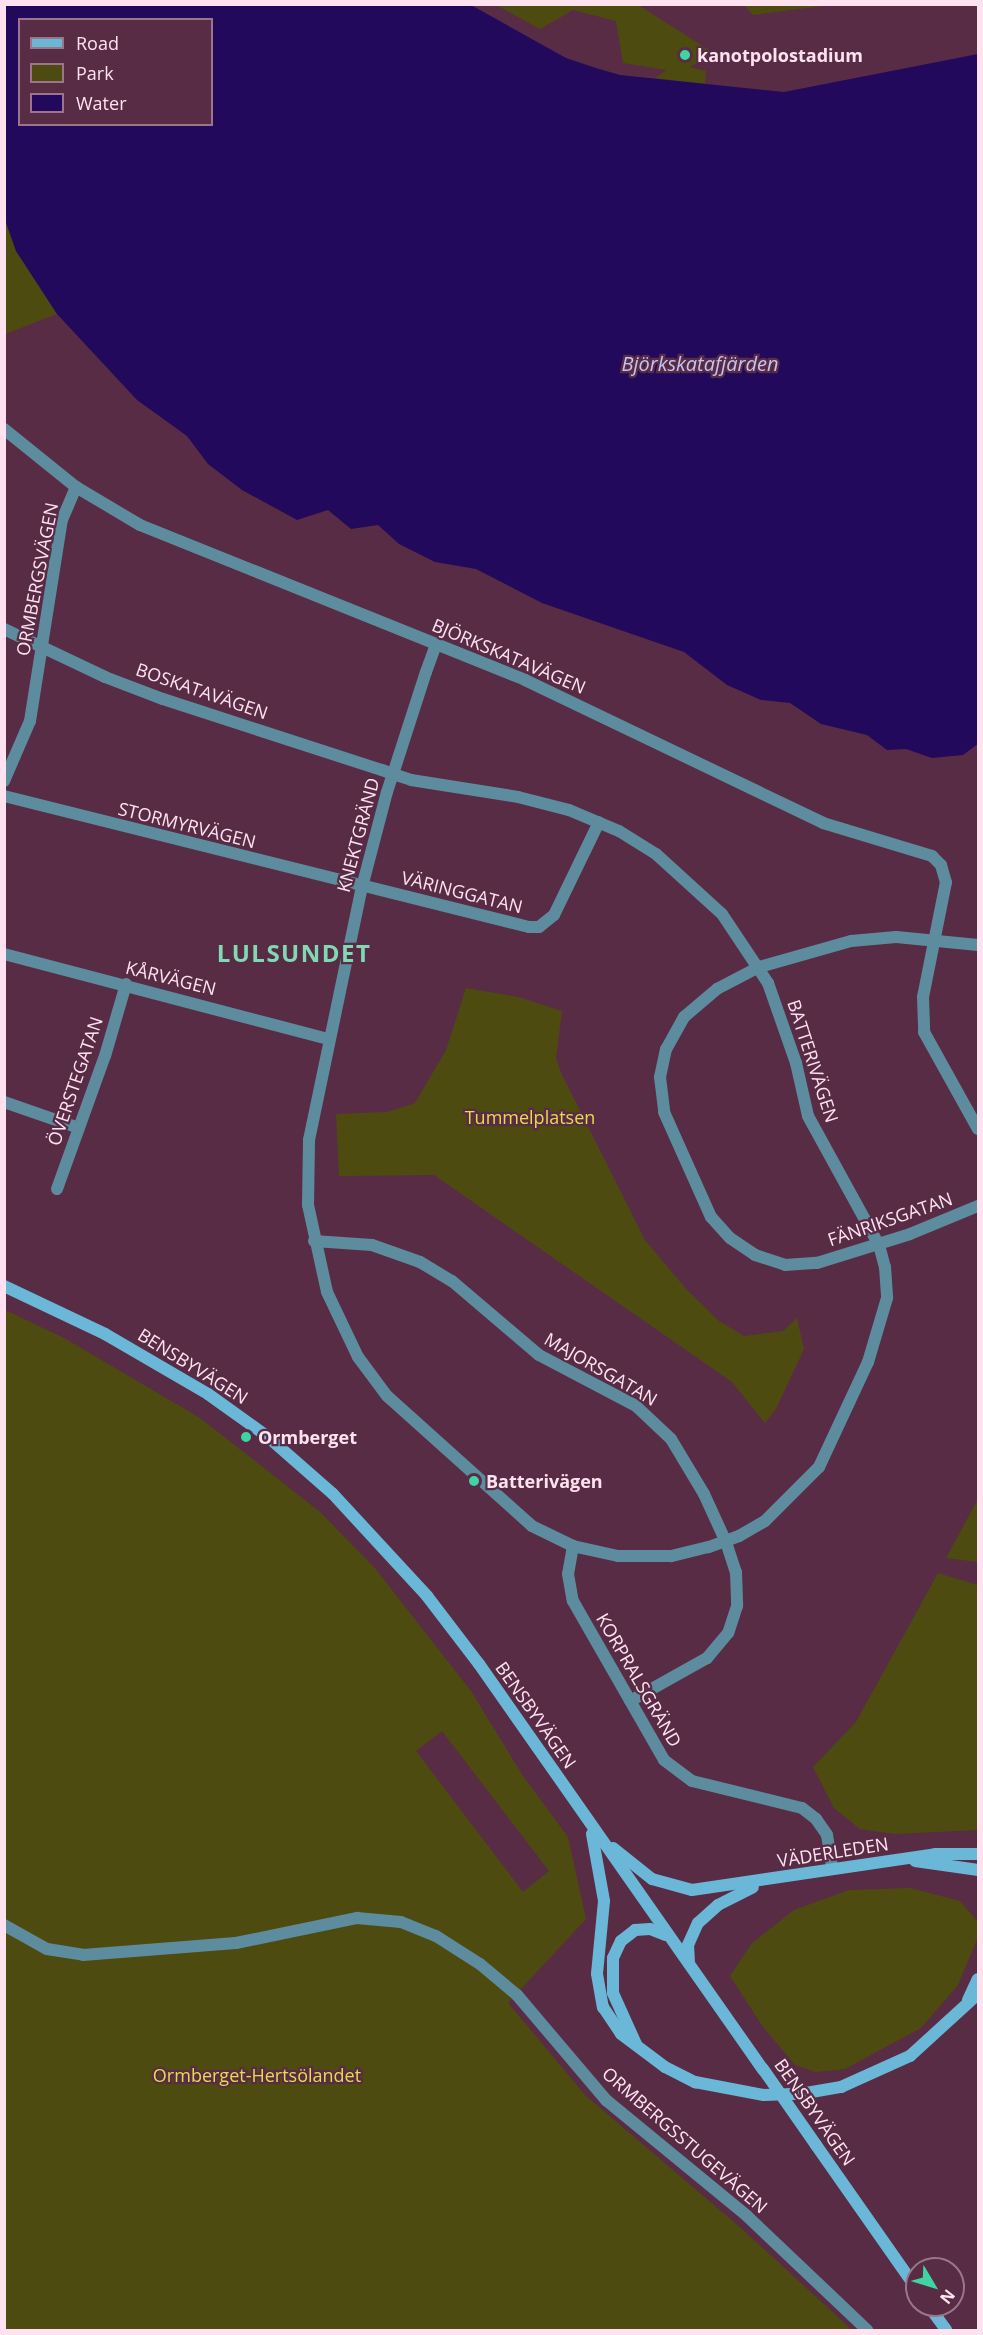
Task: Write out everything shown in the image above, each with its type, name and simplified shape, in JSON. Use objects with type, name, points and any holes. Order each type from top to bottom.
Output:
[{"type":"main road","name":"BENSBYVÄGEN","points":[[4,1286],[105,1334],[208,1394],[268,1437],[333,1494],[427,1596],[905,2272]]},
{"type":"main road","name":"VÄDERLEDEN","points":[[582,1814],[633,1867],[663,1885],[709,1890],[832,1868],[935,1854],[978,1854]]},
{"type":"main road","points":[[582,1814],[594,1839],[603,1887],[598,1990],[617,2029],[665,2067],[707,2085],[764,2095],[807,2094],[841,2087],[889,2068],[934,2037],[966,2003],[978,1994]]},
{"type":"main road","name":"VÄDERLEDEN","points":[[908,1859],[978,1870]]},
{"type":"main road","name":"VÄDERLEDEN","points":[[689,1965],[691,1934],[706,1914],[763,1882]]},
{"type":"main road","points":[[636,2044],[613,1994],[613,1958],[625,1936],[635,1930],[650,1929],[670,1938]]},
{"type":"main road","points":[[966,2003],[978,1979]]},
{"type":"main road","points":[[936,2317],[946,2331]]},
{"type":"street","name":"BJÖRKSKATAVÄGEN","points":[[4,429],[76,487],[164,536],[566,698],[823,823],[932,856],[941,865],[946,882],[922,1008],[924,1032],[977,1123]]},
{"type":"street","name":"ORMBERGSVÄGEN","points":[[4,781],[30,721],[62,520],[76,487]]},
{"type":"street","name":"BOSKATAVÄGEN","points":[[4,629],[163,699],[393,774]]},
{"type":"street","name":"KNEKTGRÄND","points":[[328,1039],[362,887],[393,774],[436,644]]},
{"type":"street","name":"BATTERIVÄGEN","points":[[328,1039],[307,1160],[314,1241],[341,1324],[358,1357],[387,1396],[517,1515],[573,1546],[618,1556],[652,1557],[726,1542],[750,1531],[786,1504],[830,1451],[868,1362],[886,1307],[885,1267],[879,1245],[808,1116],[780,1012],[759,967],[722,914],[690,882],[636,842],[599,822],[534,800],[393,774]]},
{"type":"street","name":"STORMYRVÄGEN","points":[[4,796],[362,887]]},
{"type":"street","name":"VÄRINGGATAN","points":[[362,887],[539,927],[554,915],[599,822]]},
{"type":"street","name":"FÄNRIKSGATAN","points":[[978,945],[936,939],[851,941],[759,967],[717,989],[684,1017],[666,1049],[660,1077],[664,1112],[686,1167],[711,1217],[730,1238],[755,1255],[785,1265],[817,1263],[879,1245],[978,1206]]},
{"type":"street","name":"KÅRVÄGEN","points":[[4,954],[126,984],[328,1039]]},
{"type":"street","name":"ÖVERSTEGATAN","points":[[57,1189],[126,984]]},
{"type":"street","points":[[4,1102],[79,1128]]},
{"type":"street","name":"MAJORSGATAN","points":[[314,1241],[372,1245],[420,1262],[452,1281],[553,1365],[648,1415],[676,1447],[704,1494],[726,1542],[738,1592],[728,1633],[707,1658],[630,1701]]},
{"type":"street","name":"KORPRALSGRÄND","points":[[573,1546],[568,1574],[573,1601],[664,1761],[683,1778],[785,1802],[811,1814],[827,1835],[832,1868]]},
{"type":"street","name":"ORMBERGSSTUGEVÄGEN","points":[[5,1927],[47,1949],[83,1955],[236,1943],[357,1918],[401,1922],[436,1936],[480,1964],[517,1995],[606,2100],[747,2216],[867,2331]]},
{"type":"green space","points":[[496,5],[638,5],[714,53],[690,67],[706,71],[705,84],[655,78],[666,70],[623,63],[616,21],[573,10],[540,29]]},
{"type":"green space","points":[[744,5],[831,5],[753,15]]},
{"type":"green space","points":[[4,217],[16,251],[57,314],[5,334]]},
{"type":"green space","name":"Tummelplatsen","points":[[466,988],[518,997],[562,1011],[556,1058],[562,1075],[645,1240],[687,1290],[719,1321],[744,1336],[783,1331],[797,1318],[804,1349],[776,1409],[765,1423],[732,1382],[434,1175],[339,1176],[336,1114],[388,1112],[415,1103],[446,1050]]},
{"type":"green space","name":"Ormberget-Hertsölandet","points":[[5,1310],[64,1338],[200,1418],[320,1512],[374,1567],[471,1691],[523,1776],[568,1837],[586,1919],[508,2003],[586,2096],[742,2229],[852,2330],[5,2330]],"holes":[[[442,1731],[549,1871],[523,1892],[416,1751]]]},
{"type":"green space","points":[[978,1499],[978,1562],[946,1558]]},
{"type":"green space","points":[[938,1573],[978,1585],[978,1830],[895,1834],[860,1829],[834,1808],[813,1767],[856,1722]]},
{"type":"green space","points":[[910,1888],[960,1901],[978,1922],[978,1937],[958,1985],[921,2028],[845,2069],[816,2072],[795,2065],[763,2027],[730,1976],[752,1943],[794,1910],[849,1890]]},
{"type":"water","name":"Björkskatafjärden","points":[[4,5],[471,5],[566,58],[620,75],[784,92],[978,54],[978,744],[963,755],[932,758],[906,749],[887,750],[867,735],[821,724],[790,703],[761,700],[727,685],[684,652],[542,603],[476,569],[435,562],[399,544],[378,525],[351,529],[328,510],[297,520],[242,490],[208,464],[187,436],[137,400],[57,314],[16,251],[4,217]]},
{"type":"place","name":"kanotpolostadium","points":[[685,55]]},
{"type":"place","name":"Ormberget","points":[[246,1437]]},
{"type":"place","name":"Batterivägen","points":[[474,1481]]},
{"type":"district","name":"LULSUNDET","points":[[294,953]]}]
